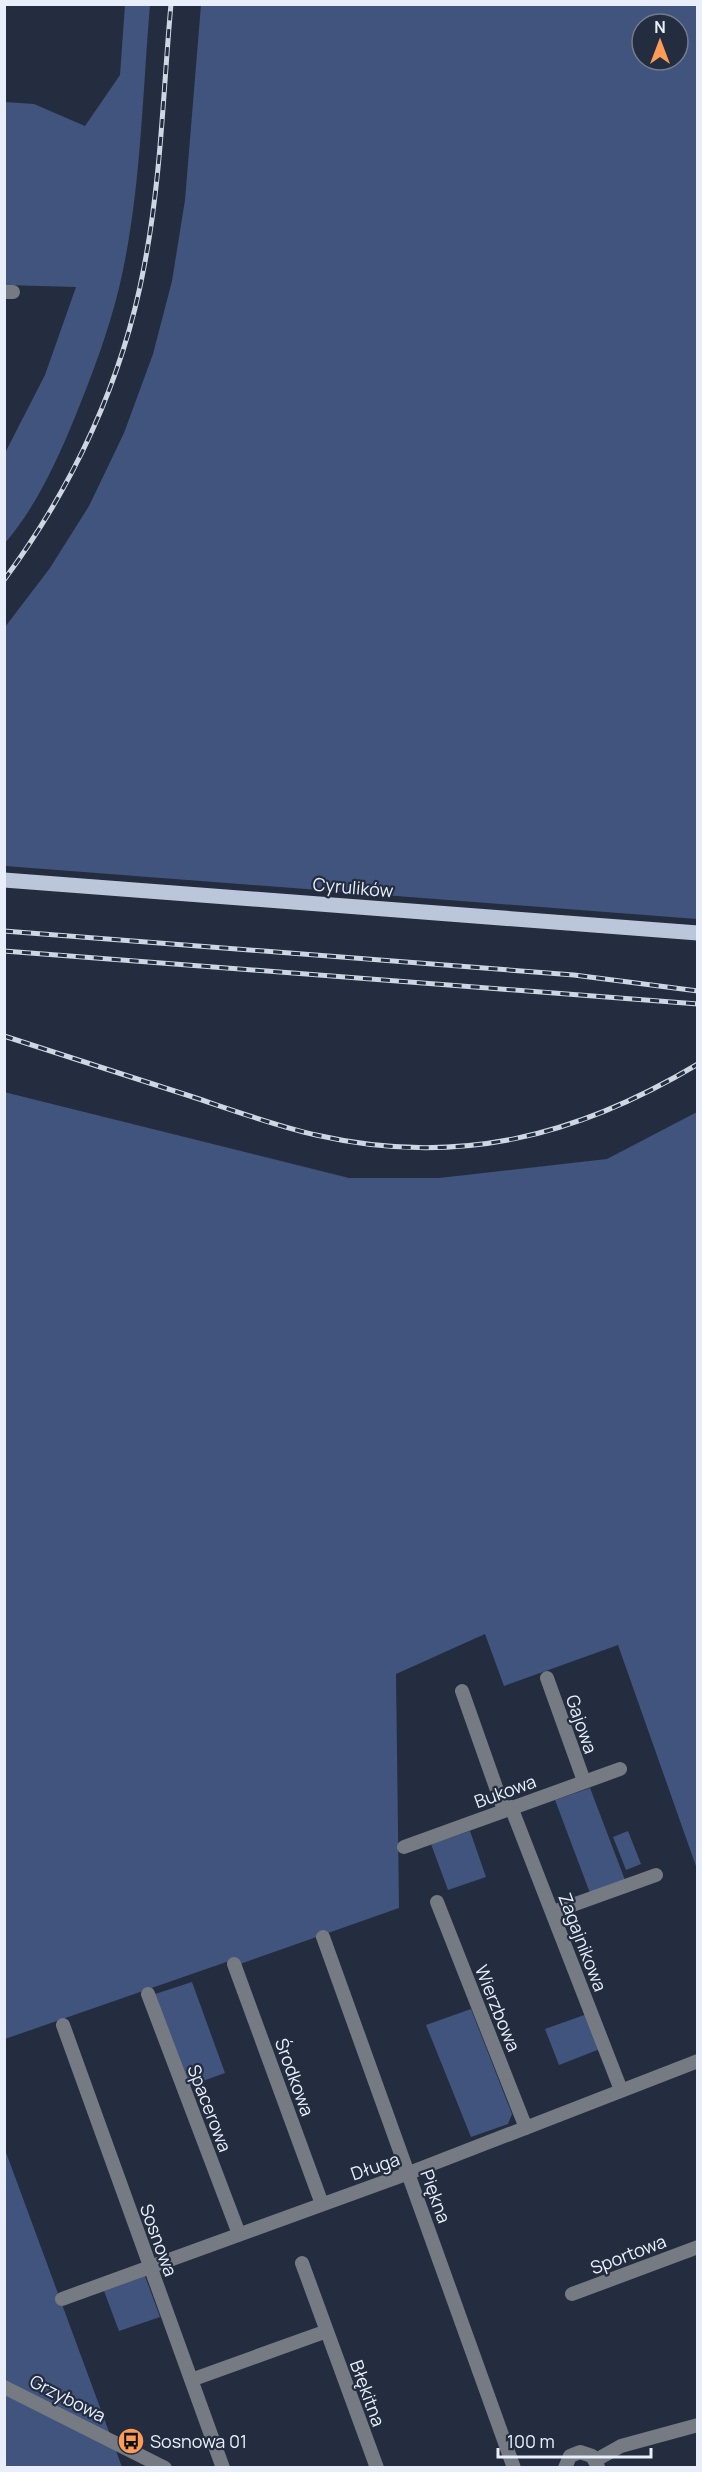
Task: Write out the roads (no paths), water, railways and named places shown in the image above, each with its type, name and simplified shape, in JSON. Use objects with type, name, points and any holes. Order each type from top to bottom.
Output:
[{"type":"main road","name":"Cyrulików","points":[[4,880],[698,933]]},
{"type":"street","name":"Gajowa","points":[[547,1678],[584,1781]]},
{"type":"street","name":"Zagajnikowa","points":[[462,1691],[508,1809],[553,1912],[621,2090]]},
{"type":"street","name":"Bukowa","points":[[404,1847],[620,1769]]},
{"type":"street","points":[[553,1912],[656,1875]]},
{"type":"street","name":"Wierzbowa","points":[[437,1902],[526,2128]]},
{"type":"street","name":"Piękna","points":[[323,1937],[514,2468]]},
{"type":"street","name":"Środkowa","points":[[234,1964],[322,2204]]},
{"type":"street","name":"Spacerowa","points":[[148,1994],[239,2234]]},
{"type":"street","name":"Sosnowa","points":[[63,2025],[223,2468]]},
{"type":"street","name":"Długa","points":[[62,2299],[409,2173],[698,2061]]},
{"type":"street","name":"Sportowa","points":[[572,2294],[698,2247]]},
{"type":"street","name":"Błękitna","points":[[302,2264],[376,2468]]},
{"type":"street","points":[[191,2380],[327,2331]]},
{"type":"street","name":"Grzybowa","points":[[4,2387],[165,2468]]},
{"type":"street","points":[[565,2468],[569,2458],[579,2452],[589,2454],[597,2464],[621,2446],[698,2425]]},
{"type":"railway","points":[[4,580],[52,508],[92,431],[109,391],[135,309],[150,235],[154,202],[171,4]]},
{"type":"railway","points":[[4,931],[574,975],[698,991]]},
{"type":"railway","points":[[4,951],[698,1004]]},
{"type":"railway","points":[[4,1036],[300,1131],[368,1144],[418,1148],[466,1146],[514,1139],[560,1127],[607,1110],[698,1064]]},
{"type":"place","name":"Sosnowa 01","points":[[131,2441]]}]
